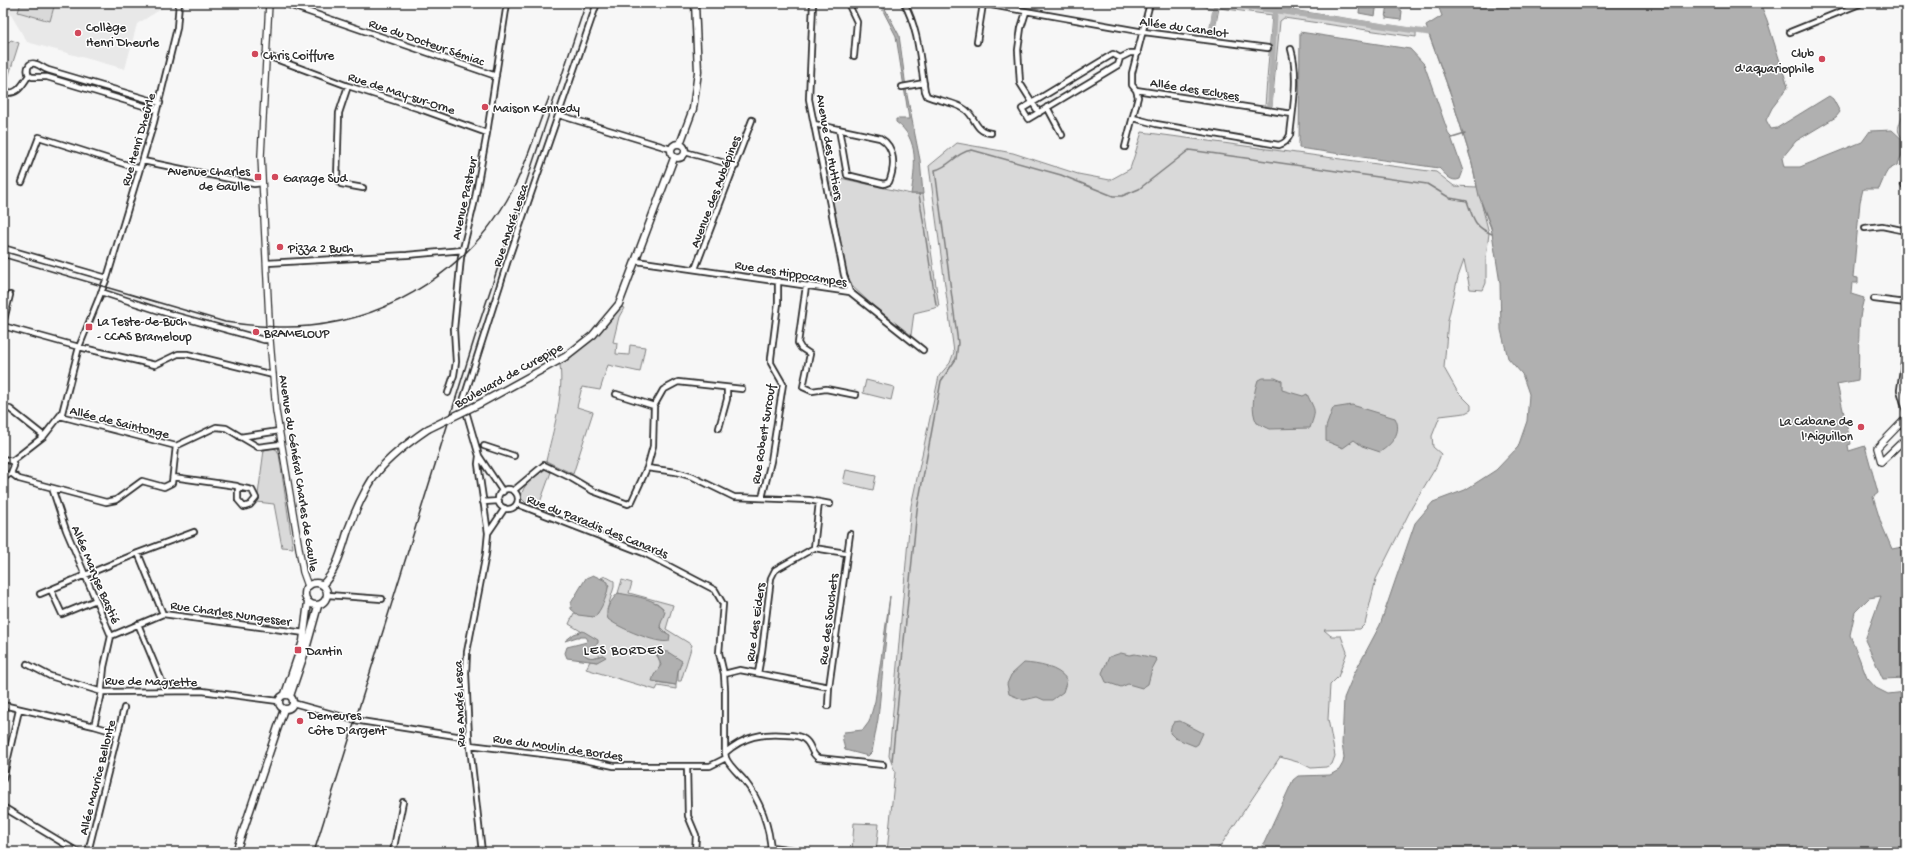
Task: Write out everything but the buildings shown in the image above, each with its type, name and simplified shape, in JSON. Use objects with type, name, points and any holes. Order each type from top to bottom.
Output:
[{"type":"main road","points":[[680,144],[693,109],[698,72],[695,3]]},
{"type":"main road","points":[[675,144],[680,144],[684,147],[686,152],[682,158],[674,158],[671,154],[671,149],[675,144]]},
{"type":"main road","name":"Boulevard de Curepipe","points":[[322,585],[333,573],[360,500],[372,478],[384,462],[400,448],[428,429],[481,403],[564,357],[593,335],[619,304],[674,158]]},
{"type":"main road","points":[[284,709],[289,708],[293,703],[288,695],[305,633],[308,602],[305,592],[308,586],[315,583],[322,585],[328,594],[324,603],[318,606],[306,649],[288,695]]},
{"type":"main road","points":[[308,602],[318,606]]},
{"type":"main road","points":[[284,709],[280,706],[278,701],[280,697],[288,695]]},
{"type":"main road","points":[[236,852],[284,709]]},
{"type":"street","name":"Rue Henri Dheûrle","points":[[60,416],[79,347],[107,278],[160,103],[177,28],[179,3]]},
{"type":"street","name":"Avenue du Général Charles de Gaulle","points":[[268,3],[260,156],[270,340],[281,444],[284,449],[303,572],[308,586]]},
{"type":"street","name":"Rue du Docteur Sémiac","points":[[283,3],[496,76]]},
{"type":"street","name":"Avenue Pasteur","points":[[267,263],[407,255],[463,250],[488,133],[507,3]]},
{"type":"street","name":"Rue André Lesca","points":[[503,492],[479,456],[463,401],[507,263],[597,3]]},
{"type":"street","name":"Avenue des Huttiers","points":[[813,3],[809,99],[844,275],[850,292]]},
{"type":"street","points":[[848,3],[857,22],[854,56]]},
{"type":"street","points":[[904,3],[910,13],[917,38],[927,96],[968,111],[979,129],[991,133]]},
{"type":"street","points":[[977,42],[982,3]]},
{"type":"street","name":"Allée du Canelot","points":[[982,3],[1144,32],[1268,48]]},
{"type":"street","name":"Allée des Ecluses","points":[[1150,3],[1144,32],[1131,78],[1132,85],[1136,90],[1292,114]]},
{"type":"street","points":[[1790,32],[1862,3]]},
{"type":"street","points":[[1026,12],[1021,28],[1018,50],[1020,83],[1039,113]]},
{"type":"street","points":[[1133,118],[1156,124],[1279,145],[1288,140],[1292,114],[1295,84],[1291,49]]},
{"type":"street","points":[[1120,58],[1130,53],[1138,53]]},
{"type":"street","points":[[1113,54],[1120,58],[1118,65],[1028,119],[1022,109],[1113,54]]},
{"type":"street","name":"Rue de May-sur-Orne","points":[[265,55],[348,86],[488,133]]},
{"type":"street","points":[[29,75],[27,69],[31,64],[36,64],[40,67],[160,103]]},
{"type":"street","points":[[38,76],[41,72],[40,67]]},
{"type":"street","points":[[29,75],[32,77],[38,76],[157,110]]},
{"type":"street","points":[[3,92],[14,93],[19,90],[29,75]]},
{"type":"street","points":[[902,87],[924,83]]},
{"type":"street","points":[[348,86],[340,113],[337,178],[341,184],[363,188]]},
{"type":"street","points":[[1125,147],[1138,97],[1136,90]]},
{"type":"street","points":[[1047,107],[1062,135]]},
{"type":"street","points":[[559,115],[671,149]]},
{"type":"street","name":"Avenue des Aubépines","points":[[696,269],[736,166],[752,120]]},
{"type":"street","points":[[814,124],[839,129],[880,138],[885,141],[893,155],[894,171],[889,182],[884,184],[847,175],[839,129]]},
{"type":"street","points":[[22,182],[39,137],[140,169]]},
{"type":"street","points":[[686,152],[736,166]]},
{"type":"street","points":[[143,161],[254,184],[262,184]]},
{"type":"street","points":[[1865,228],[1882,226],[1906,231]]},
{"type":"street","points":[[3,248],[107,278]]},
{"type":"street","points":[[448,393],[454,375],[456,362],[454,329],[463,250]]},
{"type":"street","name":"Rue des Hippocampes","points":[[636,261],[850,292],[923,350]]},
{"type":"street","name":"Rue Robert Surcouf","points":[[762,498],[771,461],[783,384],[771,363],[778,303],[778,281]]},
{"type":"street","points":[[806,286],[798,343],[801,348],[810,354],[803,387],[812,391],[826,388],[856,394]]},
{"type":"street","points":[[102,292],[264,340],[270,340]]},
{"type":"street","points":[[10,295],[3,325],[79,347],[155,364],[162,363],[178,354],[187,354],[273,374]]},
{"type":"street","points":[[1874,299],[1906,303]]},
{"type":"street","points":[[1906,348],[1900,390],[1906,410]]},
{"type":"street","points":[[513,491],[518,498],[517,504],[513,508],[505,508],[499,501],[499,496],[508,490],[513,491],[544,465],[593,491],[628,504],[632,501],[647,468],[652,446],[654,406],[663,390],[678,382],[727,389],[742,389]]},
{"type":"street","points":[[719,428],[727,399],[727,389]]},
{"type":"street","points":[[616,394],[654,406]]},
{"type":"street","points":[[3,407],[10,409],[44,436]]},
{"type":"street","points":[[12,461],[44,436],[60,416]]},
{"type":"street","name":"Allée de Saintonge","points":[[60,416],[176,446],[216,427],[226,428],[258,447],[281,444]]},
{"type":"street","points":[[1906,418],[1877,448],[1881,462],[1906,438]]},
{"type":"street","points":[[240,437],[279,431]]},
{"type":"street","points":[[10,473],[20,479],[106,502],[116,500],[135,485],[142,482],[164,487],[172,484],[176,446]]},
{"type":"street","points":[[484,446],[514,456]]},
{"type":"street","name":"Rue André Lesca","points":[[479,456],[478,464],[488,533],[486,554],[467,652],[466,672],[469,738],[482,852]]},
{"type":"street","points":[[3,459],[12,461]]},
{"type":"street","points":[[3,478],[10,473],[14,466],[12,461]]},
{"type":"street","points":[[647,468],[676,472],[693,477],[729,496],[830,504]]},
{"type":"street","points":[[173,477],[238,487],[252,490],[256,498],[250,505],[244,507],[238,500],[238,487]]},
{"type":"street","name":"Allée Maryse Bastié","points":[[52,488],[66,530],[111,636],[104,667],[102,692],[94,726]]},
{"type":"street","points":[[484,502],[499,501]]},
{"type":"street","points":[[819,502],[814,548],[846,553]]},
{"type":"street","name":"Rue du Paradis des Canards","points":[[517,504],[646,554],[715,590],[723,604],[719,653],[724,674],[725,753]]},
{"type":"street","name":"Rue André Lesca","points":[[488,533],[505,508]]},
{"type":"street","points":[[40,594],[138,553],[194,532]]},
{"type":"street","name":"Rue des Souchets","points":[[828,706],[829,687],[846,553],[850,534]]},
{"type":"street","name":"Rue des Eiders","points":[[758,673],[771,578],[775,570],[814,548]]},
{"type":"street","points":[[138,553],[162,614]]},
{"type":"street","points":[[51,590],[62,614],[96,600]]},
{"type":"street","points":[[328,594],[382,599]]},
{"type":"street","name":"Rue Charles Nungesser","points":[[111,636],[162,614],[305,633]]},
{"type":"street","points":[[138,624],[166,691]]},
{"type":"street","name":"Rue de Magrette","points":[[27,664],[50,676],[102,692],[210,692],[278,701]]},
{"type":"street","points":[[724,674],[740,670],[829,687]]},
{"type":"street","points":[[293,703],[354,720],[469,738]]},
{"type":"street","points":[[3,705],[118,733]]},
{"type":"street","name":"Allée Maurice Bellonte","points":[[88,852],[124,708]]},
{"type":"street","points":[[3,779],[19,710]]},
{"type":"street","points":[[810,852],[771,849],[764,815],[744,781],[729,765],[725,753],[740,741],[752,737],[773,734],[797,736],[809,742],[812,754],[818,758],[883,765]]},
{"type":"street","name":"Rue du Moulin de Bordes","points":[[470,746],[575,758],[614,766],[710,766],[726,758]]},
{"type":"street","points":[[687,766],[688,816],[696,835],[695,852]]},
{"type":"street","points":[[393,852],[403,802]]},
{"type":"street","points":[[3,807],[78,852]]},
{"type":"shaded area","name":"Collège Henri Dheurle","points":[[4,3],[171,3],[137,24],[125,69],[27,42]]},
{"type":"shaded area","points":[[21,3],[55,3],[50,21],[18,12]]},
{"type":"shaded area","points":[[879,3],[882,3],[899,35],[907,95],[920,160],[923,194],[911,194],[914,174],[914,155],[912,145],[904,129],[896,122],[896,119],[909,119],[896,36]]},
{"type":"shaded area","points":[[1185,3],[1246,3],[1416,29],[1416,37],[1284,18],[1280,21],[1272,106],[1265,106],[1272,15],[1219,8],[1213,39],[1208,39],[1213,9]]},
{"type":"shaded area","points":[[1360,3],[1377,3],[1375,16],[1359,13]]},
{"type":"shaded area","points":[[1388,3],[1401,3],[1401,20],[1386,18]]},
{"type":"shaded area","points":[[1437,3],[1672,3],[1682,7],[1706,6],[1714,3],[1760,3],[1767,20],[1788,87],[1772,108],[1766,120],[1771,129],[1777,128],[1829,96],[1833,99],[1840,112],[1836,117],[1796,141],[1782,158],[1784,167],[1800,167],[1862,142],[1870,131],[1892,130],[1905,142],[1901,158],[1897,165],[1888,170],[1879,189],[1863,189],[1860,202],[1853,277],[1858,278],[1858,283],[1852,283],[1851,294],[1864,298],[1859,328],[1858,380],[1837,384],[1851,444],[1848,445],[1849,451],[1865,446],[1878,493],[1873,497],[1881,523],[1892,549],[1902,547],[1906,551],[1906,571],[1903,574],[1906,581],[1906,678],[1883,679],[1865,640],[1881,596],[1869,598],[1855,612],[1850,635],[1867,678],[1876,688],[1888,694],[1906,692],[1906,852],[1260,852],[1293,780],[1298,776],[1330,775],[1339,770],[1343,763],[1344,757],[1342,744],[1344,698],[1354,674],[1380,625],[1415,523],[1433,502],[1465,490],[1496,470],[1518,447],[1527,421],[1529,394],[1522,374],[1508,358],[1501,330],[1500,283],[1491,227],[1479,196],[1472,163],[1452,98],[1426,26],[1442,16]]},
{"type":"shaded area","points":[[1536,3],[1492,231],[1481,202],[1489,233],[1486,258],[1486,283],[1483,290],[1470,289],[1464,260],[1458,277],[1448,320],[1444,368],[1457,391],[1471,405],[1471,410],[1465,413],[1440,416],[1432,436],[1433,447],[1441,454],[1436,467],[1412,507],[1376,579],[1365,624],[1360,629],[1324,630],[1331,636],[1341,636],[1347,652],[1338,677],[1330,685],[1328,719],[1335,756],[1332,764],[1326,767],[1311,768],[1301,763],[1280,757],[1219,848],[1213,852],[887,852],[895,772],[889,756],[911,506],[939,376],[950,363],[954,352],[929,166],[957,143],[1013,153],[1078,174],[1110,180],[1130,169],[1142,132],[1436,172],[1454,186],[1477,187],[1472,163],[1452,98],[1429,35]]},
{"type":"shaded area","points":[[1300,32],[1410,49],[1424,64],[1463,171],[1460,179],[1451,179],[1439,168],[1299,148]]},
{"type":"shaded area","points":[[11,40],[19,43],[8,78],[3,76],[3,43],[7,44]]},
{"type":"shaded area","points":[[1903,100],[1906,101],[1906,142],[1898,130],[1902,116]]},
{"type":"shaded area","points":[[827,175],[911,194],[923,194],[939,307],[914,313],[911,335],[870,303],[852,286],[847,274]]},
{"type":"shaded area","points":[[621,307],[624,308],[619,317],[613,342],[617,343],[616,354],[629,355],[630,345],[645,347],[640,372],[608,365],[600,390],[582,387],[577,407],[593,412],[573,474],[546,461],[559,401],[561,377],[560,365],[593,338]]},
{"type":"shaded area","points":[[1262,378],[1275,378],[1282,381],[1282,390],[1303,396],[1307,394],[1314,410],[1314,417],[1310,428],[1270,429],[1257,423],[1253,402],[1258,380]]},
{"type":"shaded area","points":[[866,380],[894,387],[891,400],[863,393]]},
{"type":"shaded area","points":[[1352,405],[1395,418],[1398,428],[1395,438],[1380,452],[1362,446],[1354,440],[1343,448],[1326,441],[1326,427],[1333,408]]},
{"type":"shaded area","points":[[273,448],[277,450],[279,454],[293,548],[282,547],[274,504],[257,502],[264,450]]},
{"type":"shaded area","points":[[546,469],[551,472],[538,508],[526,503],[521,498],[522,493],[529,481]]},
{"type":"shaded area","points":[[846,470],[876,476],[873,490],[843,483]]},
{"type":"shaded area","points":[[593,575],[608,582],[608,590],[604,601],[594,617],[578,615],[571,609],[571,603],[586,578]]},
{"type":"shaded area","points":[[605,576],[614,581],[614,587],[607,610],[667,633],[660,626],[663,608],[657,603],[618,593],[622,580],[632,583],[629,593],[673,605],[666,629],[692,645],[681,681],[678,681],[678,672],[656,655],[660,661],[660,664],[655,682],[676,685],[676,689],[658,686],[656,690],[586,669],[590,661],[597,662],[603,655],[593,658],[586,656],[584,654],[595,647],[594,639],[569,624],[574,613],[594,617],[597,615],[609,585],[604,579],[601,578]]},
{"type":"shaded area","points":[[618,593],[644,598],[662,607],[665,612],[660,626],[663,631],[670,635],[669,641],[664,642],[648,638],[608,619],[608,608]]},
{"type":"shaded area","points":[[890,596],[878,719],[872,752],[868,756],[845,750],[842,736],[844,732],[863,730],[869,722],[875,701]]},
{"type":"shaded area","points":[[583,631],[598,640],[598,643],[584,654],[588,657],[603,655],[606,657],[597,662],[567,658],[565,653],[567,647],[587,642],[588,640],[586,637],[577,637],[565,641],[574,634]]},
{"type":"shaded area","points":[[656,651],[668,652],[682,661],[678,672],[676,685],[652,681],[661,665]]},
{"type":"shaded area","points":[[1121,653],[1129,655],[1135,654],[1155,658],[1157,660],[1152,669],[1148,684],[1142,688],[1128,684],[1121,687],[1106,682],[1102,673],[1109,657]]},
{"type":"shaded area","points":[[1024,663],[1042,665],[1059,672],[1067,680],[1063,692],[1052,700],[1044,700],[1037,697],[1024,700],[1009,694],[1007,684],[1011,675]]},
{"type":"shaded area","points":[[1180,721],[1203,733],[1198,744],[1195,746],[1175,738],[1170,733],[1174,722]]},
{"type":"shaded area","points":[[854,823],[879,824],[876,852],[852,852]]},
{"type":"waterway","points":[[1211,39],[1216,3]]},
{"type":"waterway","points":[[1223,3],[1431,33]]},
{"type":"waterway","points":[[1270,104],[1275,10]]},
{"type":"waterway","points":[[1452,138],[1465,134]]},
{"type":"waterway","points":[[892,761],[917,510],[941,381],[956,359],[958,343],[935,170],[945,166],[966,151],[972,150],[1061,175],[1113,196],[1122,196],[1139,189],[1189,150],[1427,184],[1450,198],[1467,201],[1473,217],[1478,225],[1492,234]]},
{"type":"waterway","points":[[919,194],[936,305]]},
{"type":"railway","points":[[314,852],[479,324],[586,3]]},
{"type":"railway","points":[[3,257],[225,322],[256,326],[309,326],[340,321],[371,312],[400,300],[427,284],[453,265],[475,243],[495,218],[518,180],[549,98]]},
{"type":"place","name":"Collège Henri Dheurle","points":[[78,33]]},
{"type":"place","name":"Chris Coiffure","points":[[255,54]]},
{"type":"place","name":"Club d'aquariophile","points":[[1822,59]]},
{"type":"place","name":"Maison Kennedy","points":[[485,107]]},
{"type":"place","name":"Avenue Charles de Gaulle","points":[[258,177]]},
{"type":"place","name":"Garage Sud","points":[[275,177]]},
{"type":"place","name":"Pizza 2 Buch","points":[[280,247]]},
{"type":"place","name":"La Teste-de-Buch - CCAS Brameloup","points":[[89,327]]},
{"type":"place","name":"BRAMELOUP","points":[[256,332]]},
{"type":"place","name":"La Cabane de l'Aiguillon","points":[[1861,427]]},
{"type":"place","name":"Dantin","points":[[298,650]]},
{"type":"place","name":"Demeures Côte D'argent","points":[[300,721]]},
{"type":"district","name":"LES BORDES","points":[[624,649]]}]
